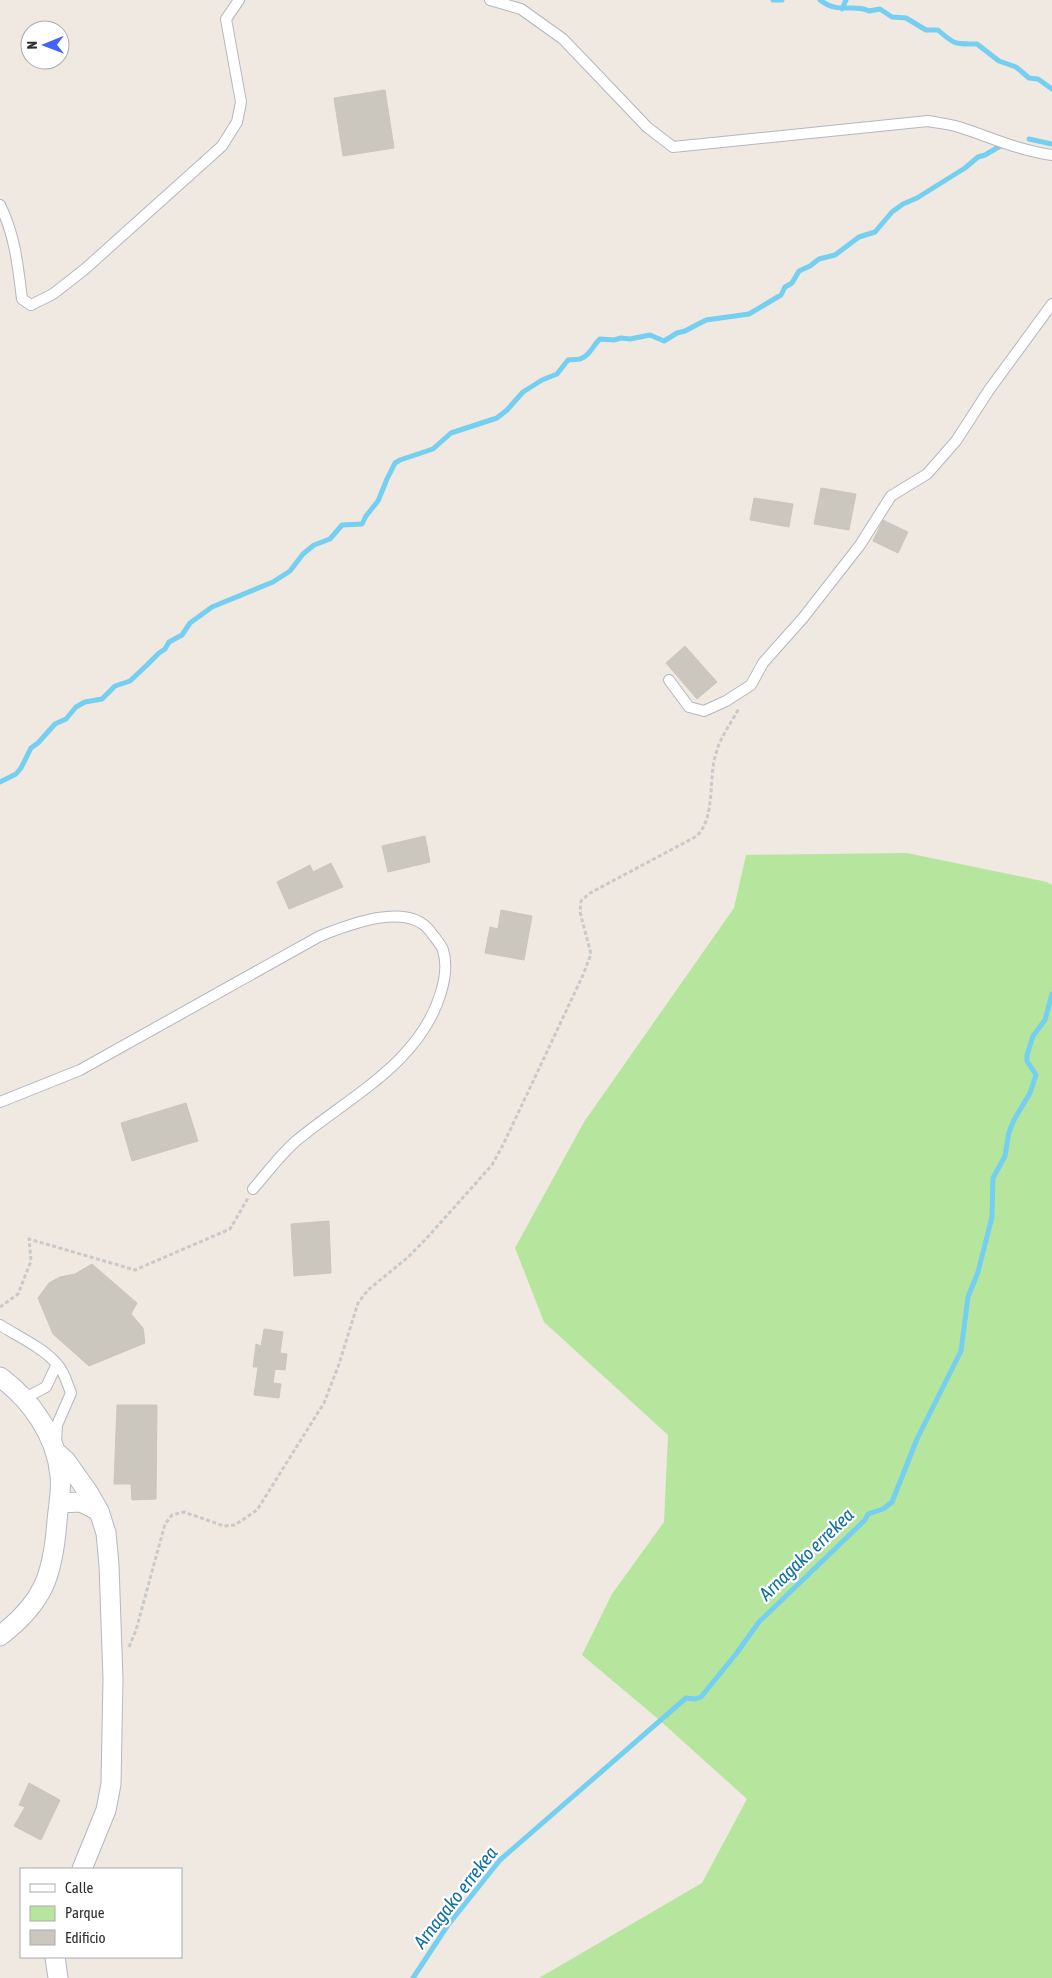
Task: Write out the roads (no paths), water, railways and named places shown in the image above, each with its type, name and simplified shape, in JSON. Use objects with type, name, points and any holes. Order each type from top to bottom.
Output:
[{"type":"street","points":[[0,1377],[25,1398],[47,1432],[55,1450],[60,1476],[53,1560],[48,1578],[32,1608],[19,1622],[0,1636]]},
{"type":"street","points":[[55,1450],[88,1492],[99,1511],[106,1533],[109,1565],[113,1679],[111,1784],[106,1810],[82,1868]]},
{"type":"street","points":[[59,1503],[81,1502],[99,1511]]},
{"type":"street","points":[[55,1958],[58,1978]]},
{"type":"lane","points":[[0,205],[10,225],[22,299],[31,305],[53,294],[84,269],[222,146],[237,122],[241,102],[226,18],[239,0]]},
{"type":"lane","points":[[490,0],[521,9],[563,39],[647,127],[673,147],[928,121],[956,126],[1004,143],[1052,155]]},
{"type":"lane","points":[[668,680],[689,707],[704,711],[726,701],[752,685],[762,663],[802,618],[860,545],[891,496],[927,474],[956,441],[989,390],[1052,304]]},
{"type":"lane","points":[[0,1102],[80,1070],[320,936],[354,923],[382,918],[413,919],[429,929],[443,950],[445,979],[437,1005],[420,1038],[394,1065],[295,1143],[253,1189]]},
{"type":"lane","points":[[0,1326],[35,1346],[57,1364],[66,1378],[71,1393],[57,1425],[55,1450]]},
{"type":"lane","points":[[25,1398],[46,1387],[57,1364]]},
{"type":"waterway","points":[[773,0],[782,0]]},
{"type":"waterway","points":[[820,0],[840,8],[858,8],[869,11],[880,9],[892,17],[906,18],[926,30],[938,30],[956,43],[977,44],[999,61],[1016,67],[1029,78],[1038,79],[1052,89]]},
{"type":"waterway","points":[[842,9],[846,0]]},
{"type":"waterway","points":[[1029,139],[1052,144]]},
{"type":"waterway","points":[[0,782],[16,774],[31,748],[55,724],[66,719],[76,707],[85,702],[102,699],[115,686],[130,681],[165,649],[169,642],[182,635],[190,623],[212,607],[273,582],[290,571],[303,554],[314,545],[330,539],[342,525],[362,524],[378,501],[395,463],[433,449],[451,433],[497,418],[523,392],[542,380],[557,374],[568,360],[583,358],[600,339],[630,339],[650,335],[664,341],[706,320],[749,314],[781,295],[785,287],[792,283],[799,271],[819,259],[835,255],[859,237],[875,232],[892,212],[903,204],[917,198],[965,168],[978,157],[1002,145]]},
{"type":"waterway","name":"Arnagako errekea","points":[[413,1978],[448,1925],[500,1860],[686,1698],[695,1699],[701,1697],[759,1622],[865,1520],[868,1514],[883,1509],[892,1502],[917,1439],[961,1351],[968,1297],[978,1272],[992,1217],[993,1178],[1005,1156],[1009,1132],[1014,1120],[1030,1093],[1036,1075],[1027,1061],[1027,1055],[1033,1036],[1045,1020],[1052,994]]}]
